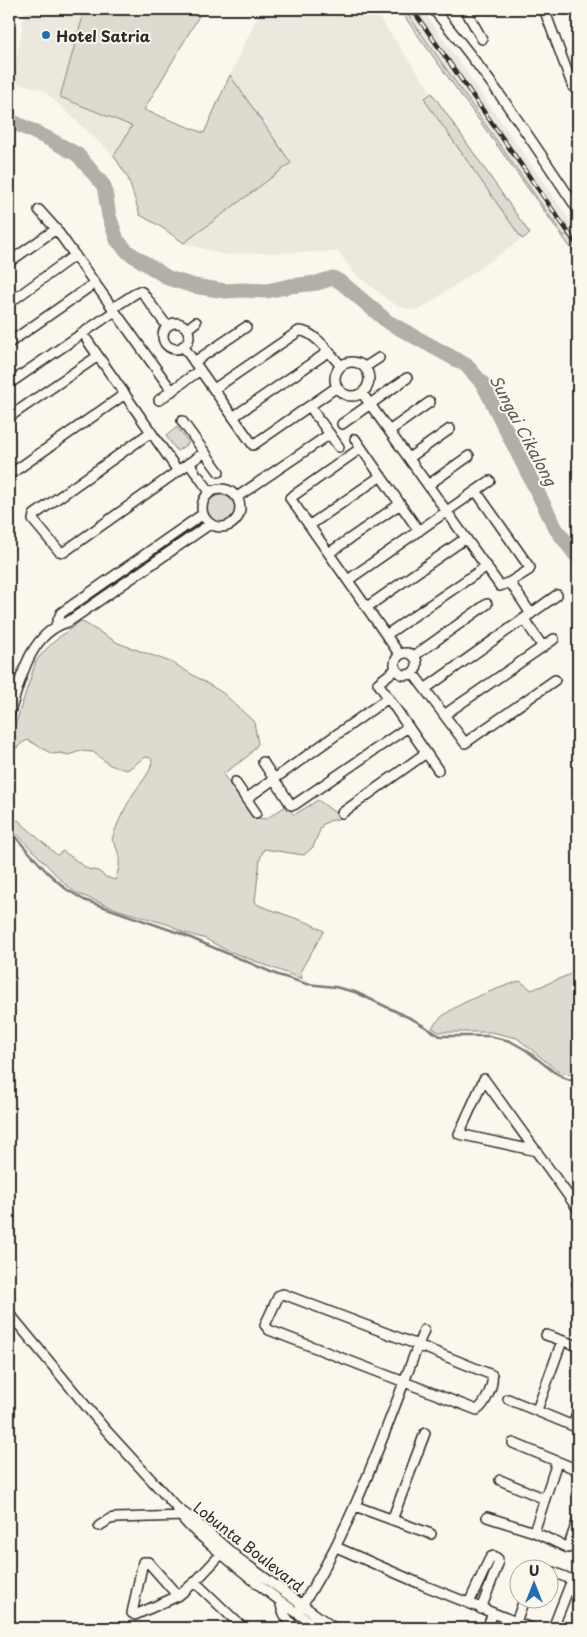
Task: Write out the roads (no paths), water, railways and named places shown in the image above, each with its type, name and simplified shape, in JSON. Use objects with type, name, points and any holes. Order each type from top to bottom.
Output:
[{"type":"street","points":[[433,9],[449,27],[523,128],[578,210]]},
{"type":"street","points":[[465,9],[482,38]]},
{"type":"street","points":[[544,9],[573,87]]},
{"type":"street","points":[[40,210],[56,229],[172,391]]},
{"type":"street","points":[[9,262],[13,255],[24,245],[56,229]]},
{"type":"street","points":[[9,303],[75,256]]},
{"type":"street","points":[[9,343],[95,283]]},
{"type":"street","points":[[10,383],[139,291],[142,292],[168,326]]},
{"type":"street","points":[[186,329],[196,322]]},
{"type":"street","points":[[179,323],[186,329],[188,338],[183,346],[171,348],[164,342],[163,333],[168,326],[179,323]]},
{"type":"street","points":[[194,362],[246,327]]},
{"type":"street","points":[[214,389],[299,332],[304,331],[311,334],[341,366]]},
{"type":"street","points":[[87,340],[178,471]]},
{"type":"street","points":[[183,346],[254,445],[337,387]]},
{"type":"street","points":[[233,417],[328,352]]},
{"type":"street","points":[[9,417],[98,356]]},
{"type":"street","points":[[365,367],[378,358]]},
{"type":"street","points":[[354,362],[365,367],[370,382],[362,393],[350,396],[341,392],[337,387],[335,378],[341,366],[354,362]]},
{"type":"street","points":[[159,400],[200,370]]},
{"type":"street","points":[[342,424],[407,378]]},
{"type":"street","points":[[362,393],[500,586],[510,582],[530,568],[476,491]]},
{"type":"street","points":[[9,475],[125,394]]},
{"type":"street","points":[[389,431],[430,402]]},
{"type":"street","points":[[310,406],[342,453]]},
{"type":"street","points":[[182,421],[219,472]]},
{"type":"street","points":[[409,458],[450,429]]},
{"type":"street","points":[[151,432],[34,515],[33,520],[60,551],[64,552],[205,452]]},
{"type":"street","points":[[237,497],[330,434]]},
{"type":"street","points":[[355,439],[419,531]]},
{"type":"street","points":[[361,448],[342,453],[290,498],[400,655]]},
{"type":"street","points":[[428,485],[469,456]]},
{"type":"street","points":[[189,463],[210,492]]},
{"type":"street","points":[[310,525],[380,476]]},
{"type":"street","points":[[348,580],[490,481]]},
{"type":"street","points":[[222,489],[237,497],[240,510],[235,521],[223,527],[210,524],[203,514],[203,502],[210,492],[222,489]]},
{"type":"street","points":[[329,554],[400,504]]},
{"type":"street","points":[[9,716],[29,657],[36,645],[56,625],[61,613],[203,514]]},
{"type":"street","points":[[56,625],[68,622],[210,524]]},
{"type":"street","points":[[367,607],[466,538]]},
{"type":"street","points":[[386,635],[486,566]]},
{"type":"street","points":[[510,582],[543,647]]},
{"type":"street","points":[[425,689],[557,595]]},
{"type":"street","points":[[414,656],[487,604]]},
{"type":"street","points":[[444,715],[554,639]]},
{"type":"street","points":[[396,670],[395,661],[400,655],[407,653],[414,656],[417,664],[413,673]]},
{"type":"street","points":[[396,670],[404,675],[413,673]]},
{"type":"street","points":[[396,670],[378,683],[438,770]]},
{"type":"street","points":[[413,673],[463,742],[466,743],[555,680]]},
{"type":"street","points":[[246,798],[388,698]]},
{"type":"street","points":[[263,762],[291,805],[294,805],[408,727]]},
{"type":"street","points":[[342,813],[426,753]]},
{"type":"street","points":[[235,782],[256,813]]},
{"type":"street","points":[[537,1150],[460,1134],[484,1079],[537,1150],[578,1209]]},
{"type":"street","points":[[283,1294],[418,1345],[492,1375],[494,1381],[482,1406],[477,1410],[404,1383],[269,1330],[265,1325],[279,1295],[283,1294]]},
{"type":"street","name":"Lobunta Boulevard","points":[[9,1313],[105,1429],[177,1508],[281,1602],[300,1609]]},
{"type":"street","points":[[300,1609],[336,1547],[355,1506],[424,1330]]},
{"type":"street","points":[[546,1335],[578,1346]]},
{"type":"street","points":[[537,1410],[562,1341]]},
{"type":"street","points":[[508,1399],[576,1427],[578,1410]]},
{"type":"street","points":[[392,1520],[425,1432]]},
{"type":"street","points":[[513,1443],[578,1470]]},
{"type":"street","points":[[534,1532],[557,1462]]},
{"type":"street","points":[[500,1480],[545,1499]]},
{"type":"street","points":[[355,1506],[431,1534]]},
{"type":"street","points":[[99,1526],[115,1518],[185,1516]]},
{"type":"street","points":[[487,1517],[534,1532],[578,1552]]},
{"type":"street","points":[[568,1548],[578,1520]]},
{"type":"street","points":[[336,1547],[529,1628]]},
{"type":"street","points":[[178,1596],[148,1562],[143,1562],[132,1613],[135,1615],[178,1596],[195,1582],[224,1551]]},
{"type":"street","name":"Lobunta Boulevard","points":[[224,1551],[300,1609],[318,1626],[334,1628]]},
{"type":"street","points":[[469,1603],[489,1560],[494,1556],[498,1559],[498,1564],[481,1609]]},
{"type":"street","points":[[552,1628],[575,1581],[560,1575]]},
{"type":"street","points":[[195,1582],[243,1628]]},
{"type":"street","points":[[281,1602],[283,1613],[296,1628]]},
{"type":"street","points":[[516,1622],[520,1610]]},
{"type":"street","points":[[487,1628],[493,1613]]},
{"type":"waterway","name":"Sungai Cikalong","points":[[9,120],[78,155],[104,186],[109,216],[117,240],[128,252],[168,278],[194,286],[225,291],[267,291],[317,283],[333,278],[342,283],[388,322],[466,365],[483,384],[556,529],[578,558]]},
{"type":"waterway","points":[[9,830],[47,872],[66,889],[84,900],[179,933],[278,975],[307,984],[335,987],[355,992],[414,1020],[440,1036],[489,1036],[510,1041],[526,1050],[554,1072],[578,1082]]},
{"type":"railway","points":[[412,9],[578,246]]},
{"type":"place","name":"Hotel Satria","points":[[46,35]]}]
